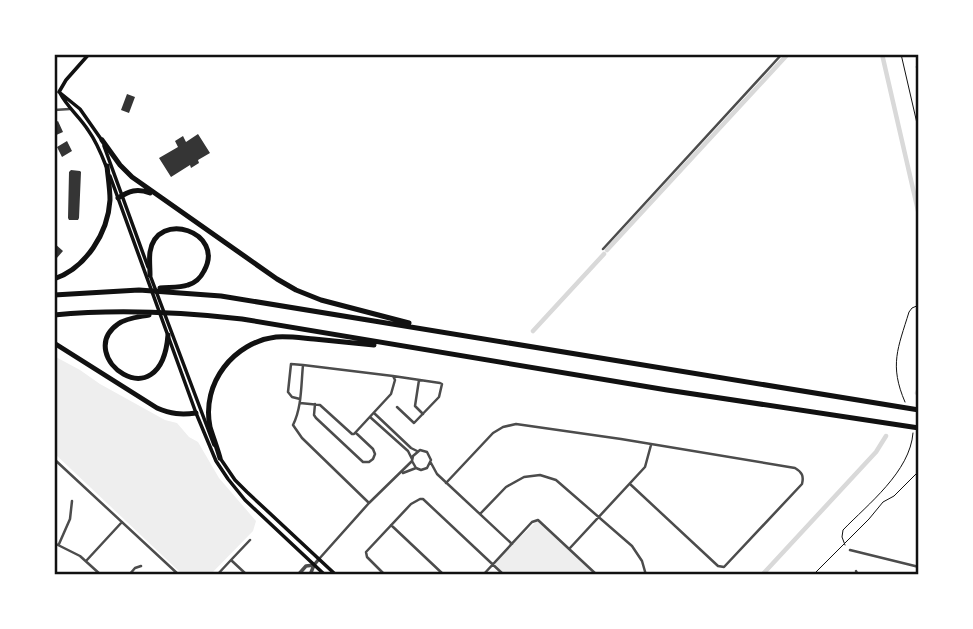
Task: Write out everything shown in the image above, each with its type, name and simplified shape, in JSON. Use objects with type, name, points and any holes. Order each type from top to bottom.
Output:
[{"type":"highway","points":[[102,140],[132,177],[296,290],[321,300],[443,332]]},
{"type":"highway","points":[[54,279],[67,274],[80,264],[101,234],[109,204],[107,166]]},
{"type":"highway","points":[[120,197],[136,189],[174,207]]},
{"type":"highway","points":[[54,295],[187,285],[203,274],[208,254],[205,244],[190,230],[180,228],[161,234],[150,252],[149,275]]},
{"type":"highway","points":[[139,290],[221,296],[919,410]]},
{"type":"highway","points":[[54,315],[112,312],[242,319],[919,429]]},
{"type":"highway","points":[[156,313],[123,321],[113,329],[106,345],[111,365],[128,378],[140,378],[150,374],[164,359],[168,334]]},
{"type":"highway","points":[[220,457],[210,425],[212,387],[230,360],[251,345],[275,337],[291,337],[423,349]]},
{"type":"highway","points":[[54,343],[157,408],[181,415],[198,412]]},
{"type":"main road","points":[[59,92],[89,54]]},
{"type":"main road","points":[[59,92],[88,129],[107,166],[167,324],[210,450],[221,470],[235,488],[325,575]]},
{"type":"main road","points":[[59,92],[80,109],[102,140],[120,197]]},
{"type":"main road","points":[[167,324],[168,334],[198,412],[226,468],[247,492],[336,575]]},
{"type":"street","points":[[603,248],[782,54]]},
{"type":"street","points":[[54,95],[59,92]]},
{"type":"street","points":[[54,110],[70,109]]},
{"type":"street","points":[[315,404],[316,418],[363,462],[369,462],[375,454],[356,433],[352,434],[320,405],[315,404],[300,401],[288,392],[291,364],[442,384],[439,397],[414,423],[397,407]]},
{"type":"street","points":[[303,365],[298,415],[293,425],[302,438],[369,503]]},
{"type":"street","points":[[356,433],[391,394],[395,380],[393,376]]},
{"type":"street","points":[[419,380],[415,406],[423,414]]},
{"type":"street","points":[[374,413],[411,448],[429,454],[437,474],[512,544]]},
{"type":"street","points":[[370,417],[408,452],[416,468]]},
{"type":"street","points":[[446,483],[494,433],[509,425],[534,425],[795,468],[801,472],[803,478],[802,484],[724,567],[718,566],[629,484]]},
{"type":"street","points":[[570,548],[645,467],[651,445]]},
{"type":"street","points":[[310,575],[319,559],[369,503],[400,474],[417,451]]},
{"type":"street","points":[[54,459],[178,575]]},
{"type":"street","points":[[425,470],[431,463]]},
{"type":"street","points":[[400,474],[416,468],[437,474]]},
{"type":"street","points":[[480,514],[506,487],[524,477],[540,475],[556,480],[632,546],[642,561],[646,575]]},
{"type":"street","points":[[385,575],[366,554],[411,504],[420,499],[504,575]]},
{"type":"street","points":[[72,501],[70,519],[57,544],[71,550],[101,575]]},
{"type":"street","points":[[483,575],[532,522],[538,520],[597,575]]},
{"type":"street","points":[[86,561],[122,522]]},
{"type":"street","points":[[391,525],[444,575]]},
{"type":"street","points":[[217,575],[250,540]]},
{"type":"street","points":[[850,550],[919,566]]},
{"type":"street","points":[[231,559],[247,575]]},
{"type":"street","points":[[298,575],[306,566],[314,565]]},
{"type":"street","points":[[129,575],[141,566]]},
{"type":"path","points":[[901,54],[919,132]]},
{"type":"path","points":[[905,402],[896,376],[898,349],[909,312],[912,307],[919,305]]},
{"type":"path","points":[[850,550],[844,544],[843,530],[899,471],[912,445],[913,434]]},
{"type":"path","points":[[813,575],[884,502],[894,496],[919,471]]},
{"type":"shaded area","points":[[54,356],[165,420],[177,423],[189,437],[198,442],[219,478],[256,521],[253,531],[210,575],[183,575],[54,453]]},
{"type":"shaded area","points":[[538,520],[597,575],[504,575],[493,564]]},
{"type":"building","points":[[127,94],[135,97],[129,113],[121,110]]},
{"type":"building","points":[[58,121],[63,132],[54,136],[54,123]]},
{"type":"building","points":[[198,134],[210,153],[191,168],[190,165],[171,177],[159,158],[178,147],[175,141],[183,136],[186,142]]},
{"type":"building","points":[[67,141],[72,151],[62,157],[57,147]]},
{"type":"building","points":[[71,170],[81,172],[78,220],[68,218]]},
{"type":"building","points":[[54,243],[63,251],[56,259],[54,258]]},
{"type":"waterway","points":[[607,250],[788,54]]},
{"type":"waterway","points":[[882,54],[919,215]]},
{"type":"waterway","points":[[533,331],[604,254]]},
{"type":"waterway","points":[[917,393],[919,388]]},
{"type":"waterway","points":[[762,575],[876,452],[886,436]]}]
